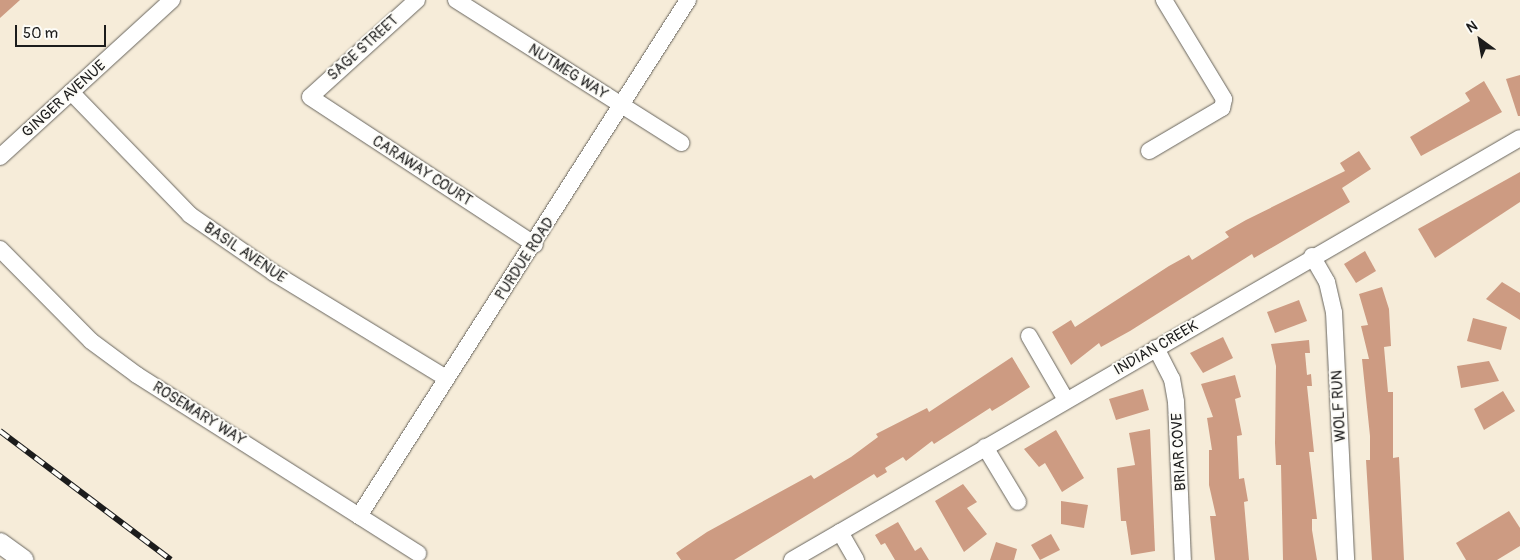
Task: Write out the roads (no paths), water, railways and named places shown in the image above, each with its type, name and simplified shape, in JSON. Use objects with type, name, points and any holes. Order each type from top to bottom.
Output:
[{"type":"main road","points":[[0,543],[23,560]]},
{"type":"street","name":"GINGER AVENUE","points":[[0,157],[172,0]]},
{"type":"street","name":"SAGE STREET","points":[[310,97],[417,0]]},
{"type":"street","name":"NUTMEG WAY","points":[[456,0],[681,143]]},
{"type":"street","name":"PURDUE ROAD","points":[[360,516],[446,378],[535,244],[623,106],[688,0]]},
{"type":"street","points":[[1149,152],[1222,108],[1224,99],[1164,0]]},
{"type":"street","name":"BASIL AVENUE","points":[[72,92],[190,215],[267,269],[446,378]]},
{"type":"street","name":"CARAWAY COURT","points":[[310,97],[535,244]]},
{"type":"street","name":"INDIAN CREEK","points":[[792,560],[1312,256],[1520,138]]},
{"type":"street","name":"ROSEMARY WAY","points":[[0,249],[91,341],[418,553]]},
{"type":"street","name":"WOLF RUN","points":[[1312,256],[1327,282],[1334,312],[1346,560]]},
{"type":"street","points":[[1029,336],[1066,400]]},
{"type":"street","name":"BRIAR COVE","points":[[1156,348],[1172,379],[1176,402],[1184,560]]},
{"type":"street","points":[[985,446],[1018,502]]},
{"type":"street","points":[[840,532],[856,560]]},
{"type":"railway","points":[[0,431],[171,560]]}]
